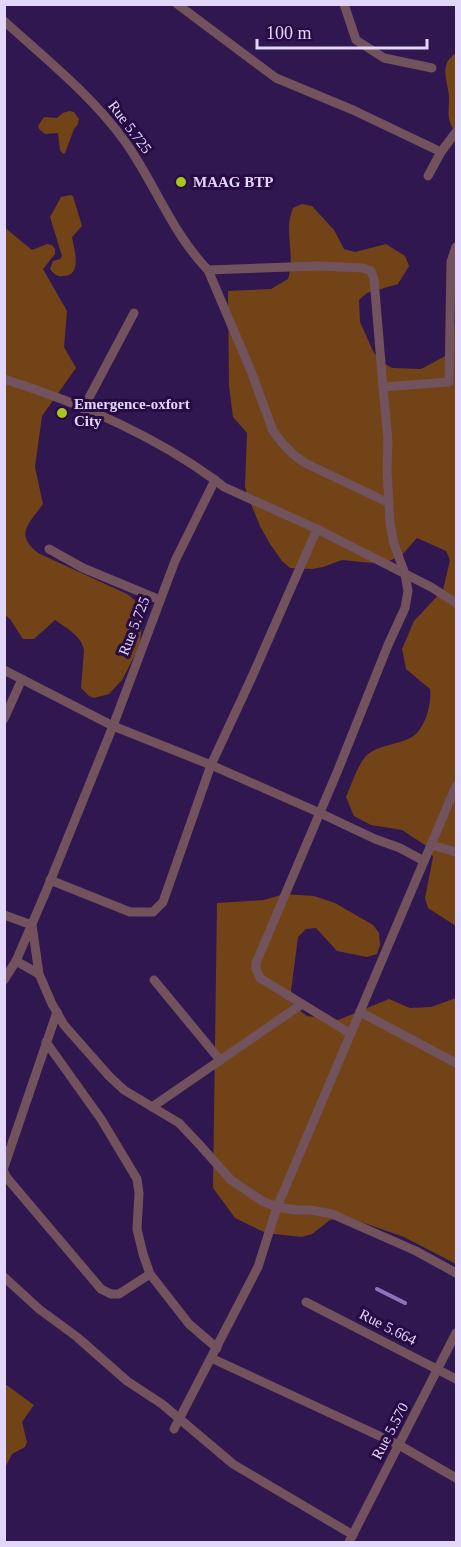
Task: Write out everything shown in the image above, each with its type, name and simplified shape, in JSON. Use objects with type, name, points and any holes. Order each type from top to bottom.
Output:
[{"type":"street","points":[[177,4],[276,78],[353,110],[441,152]]},
{"type":"street","points":[[344,4],[356,40],[384,58],[432,68]]},
{"type":"street","name":"Rue 5.725","points":[[4,21],[103,113],[136,159],[174,227],[194,256],[208,270],[273,431],[283,444],[305,463],[389,503]]},
{"type":"street","points":[[428,176],[441,152],[456,132]]},
{"type":"street","points":[[383,387],[449,382],[451,262],[456,247]]},
{"type":"street","points":[[208,270],[319,266],[363,268],[371,272],[374,279],[388,441],[390,524],[408,591],[405,608],[256,963],[260,978],[351,1034]]},
{"type":"street","points":[[83,409],[134,313]]},
{"type":"street","points":[[4,379],[136,432],[193,464],[224,487],[317,529],[430,587],[456,603]]},
{"type":"street","name":"Rue 5.725","points":[[4,980],[16,962],[32,925],[113,726],[175,561],[215,480]]},
{"type":"street","points":[[50,880],[130,912],[153,912],[163,902],[211,765],[317,529]]},
{"type":"street","points":[[49,549],[83,568],[160,600]]},
{"type":"street","points":[[4,670],[113,726],[211,765],[424,861]]},
{"type":"street","points":[[4,719],[22,679]]},
{"type":"street","points":[[174,1429],[258,1268],[277,1207],[456,786]]},
{"type":"street","points":[[431,845],[456,852]]},
{"type":"street","points":[[4,915],[32,925],[39,974],[64,1025],[124,1090],[179,1123],[231,1180],[262,1201],[277,1207],[332,1214],[416,1251],[456,1273]]},
{"type":"street","points":[[16,962],[39,974]]},
{"type":"street","points":[[154,980],[220,1060]]},
{"type":"street","points":[[153,1107],[302,1004]]},
{"type":"street","points":[[4,1167],[57,1012]]},
{"type":"street","points":[[360,1012],[456,1063]]},
{"type":"street","points":[[46,1042],[101,1119],[137,1179],[139,1193],[137,1229],[150,1274],[189,1324],[217,1348]]},
{"type":"street","points":[[4,1172],[101,1289],[111,1294],[118,1294],[150,1274]]},
{"type":"street","points":[[4,1277],[39,1309],[77,1337],[127,1381],[162,1404],[233,1464],[351,1538]]},
{"type":"street","name":"Rue 5.664","points":[[306,1302],[456,1379]]},
{"type":"street","name":"Rue 5.570","points":[[351,1538],[456,1333]]},
{"type":"street","points":[[211,1358],[399,1445],[456,1478]]},
{"type":"shaded area","points":[[456,53],[456,133],[449,120],[449,97],[445,73],[447,63]]},
{"type":"shaded area","points":[[69,111],[74,112],[79,119],[63,154],[60,150],[58,133],[45,134],[38,126],[44,117],[57,118]]},
{"type":"shaded area","points":[[73,196],[82,226],[72,237],[76,261],[73,272],[59,276],[50,269],[53,261],[62,256],[50,217],[61,197]]},
{"type":"shaded area","points":[[302,204],[312,206],[334,230],[344,249],[355,252],[386,244],[405,256],[409,266],[398,284],[367,293],[359,300],[360,322],[379,360],[392,368],[421,369],[449,354],[456,318],[456,926],[428,908],[425,898],[433,857],[428,847],[402,830],[371,825],[354,816],[346,797],[367,755],[377,749],[410,738],[420,729],[426,716],[430,702],[430,689],[406,669],[402,649],[414,621],[443,590],[450,560],[446,551],[417,538],[402,555],[383,564],[342,560],[312,569],[290,568],[282,561],[260,526],[245,487],[247,433],[233,417],[229,386],[228,291],[271,289],[288,279],[291,261],[290,216],[293,208]]},
{"type":"shaded area","points":[[4,227],[32,250],[47,244],[52,245],[55,249],[55,254],[43,269],[67,311],[64,347],[76,368],[42,416],[35,467],[43,504],[26,529],[27,540],[38,553],[127,594],[144,607],[140,642],[122,680],[109,694],[94,698],[81,688],[84,650],[80,640],[72,632],[55,620],[34,639],[23,639],[5,615]]},
{"type":"shaded area","points":[[284,894],[314,896],[335,903],[373,925],[379,933],[380,945],[377,954],[367,957],[337,951],[316,928],[306,929],[298,937],[291,991],[299,1010],[307,1016],[338,1020],[389,999],[410,1008],[431,1007],[456,998],[456,1264],[404,1237],[347,1217],[330,1220],[312,1234],[302,1237],[266,1233],[235,1218],[213,1188],[217,903],[264,900]]},
{"type":"shaded area","points":[[5,1384],[34,1405],[22,1422],[27,1442],[25,1447],[12,1454],[5,1468]]},
{"type":"waterway","points":[[377,1289],[405,1303]]},
{"type":"place","name":"MAAG BTP","points":[[181,182]]},
{"type":"place","name":"Emergence-oxfort City","points":[[62,413]]}]
